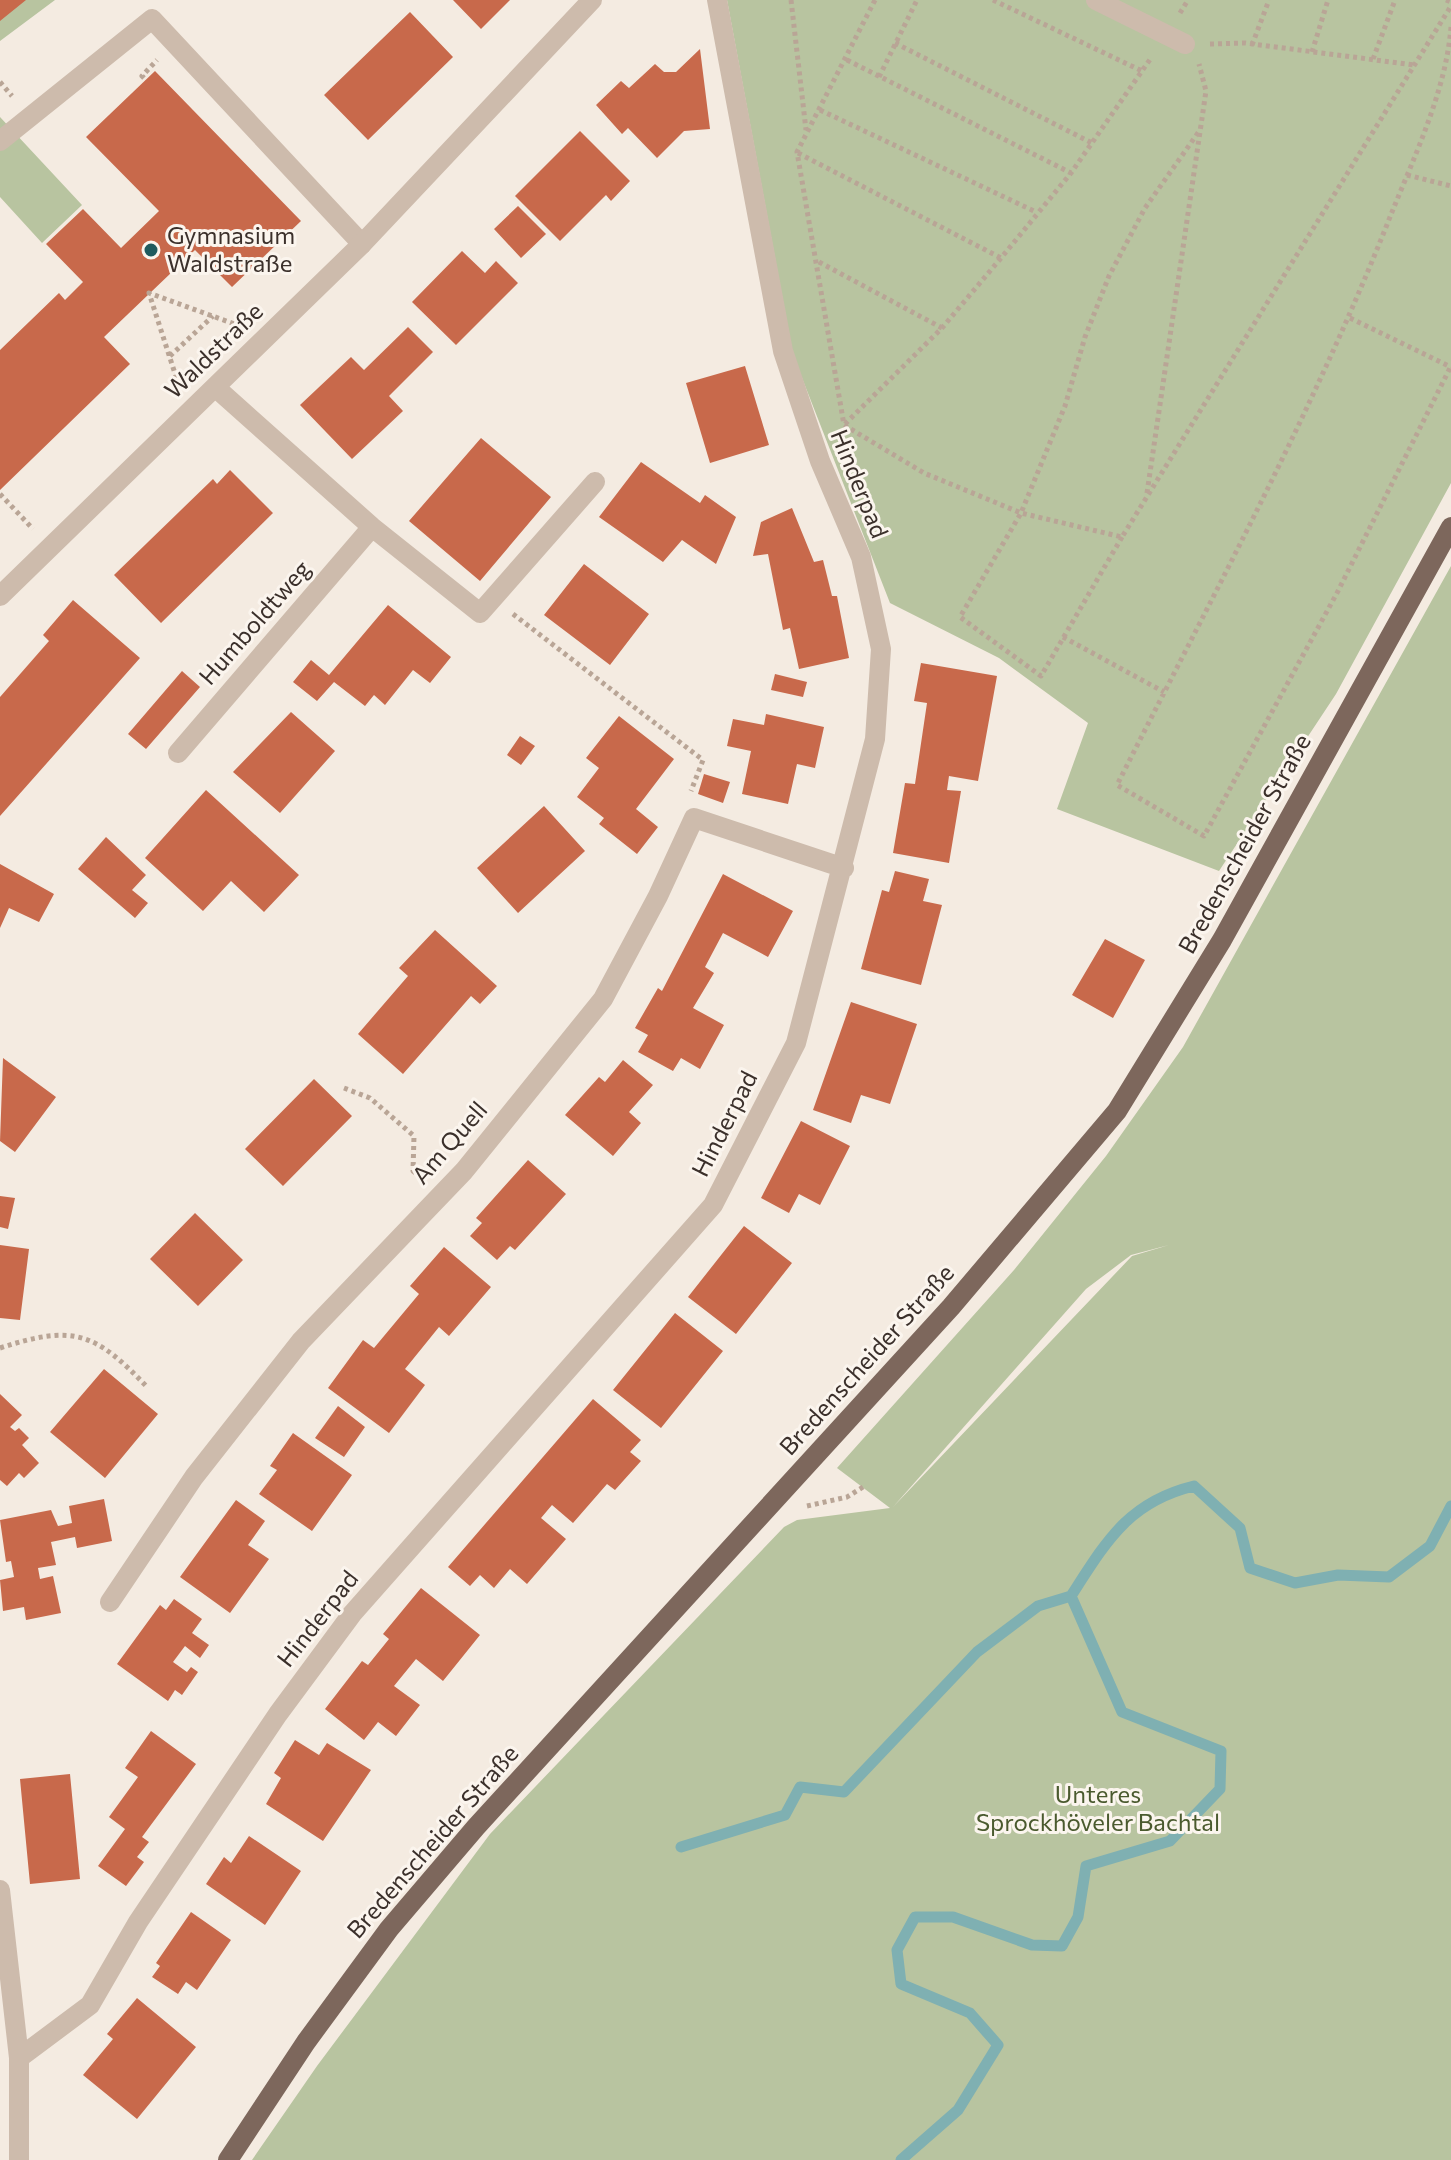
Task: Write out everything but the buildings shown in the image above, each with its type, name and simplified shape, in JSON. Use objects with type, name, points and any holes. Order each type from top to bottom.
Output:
[{"type":"main road","name":"Bredenscheider Straße","points":[[228,2160],[306,2042],[389,1929],[476,1827],[1000,1252],[1117,1111],[1222,940],[1451,527]]},
{"type":"street","name":"Waldstraße","points":[[0,596],[362,244],[592,0]]},
{"type":"street","name":"Hinderpad","points":[[19,2058],[90,2005],[138,1922],[278,1714],[352,1614],[713,1205],[796,1043],[844,868],[875,739],[882,677],[877,619],[861,557],[820,461],[783,351],[717,0]]},
{"type":"street","points":[[1096,0],[1176,40]]},
{"type":"street","points":[[0,141],[152,19],[362,244]]},
{"type":"street","points":[[215,387],[372,527],[480,613],[595,482]]},
{"type":"street","name":"Humboldtweg","points":[[178,753],[372,527]]},
{"type":"street","name":"Am Quell","points":[[110,1602],[194,1477],[301,1341],[440,1196],[603,999],[658,896],[694,818],[844,868]]},
{"type":"street","points":[[0,1890],[19,2058],[19,2160]]},
{"type":"path","points":[[791,0],[806,130]]},
{"type":"path","points":[[844,425],[819,262],[797,152],[806,130],[847,60],[875,0]]},
{"type":"path","points":[[879,77],[917,0]]},
{"type":"path","points":[[993,0],[1142,71]]},
{"type":"path","points":[[1252,45],[1269,0]]},
{"type":"path","points":[[1312,52],[1328,0]]},
{"type":"path","points":[[1373,59],[1395,0]]},
{"type":"path","points":[[1200,130],[1145,208],[1109,276],[1085,337],[1065,406],[1021,513],[960,617],[1041,676],[1146,497],[1414,65],[1449,3]]},
{"type":"path","points":[[1350,318],[1451,366],[1337,593],[1204,836],[1117,785],[1276,474],[1350,318],[1407,175],[1449,55],[1451,27]]},
{"type":"path","points":[[1146,497],[1206,91],[1198,58],[1176,40]]},
{"type":"path","points":[[844,425],[942,328],[1071,173],[1142,71],[1176,40],[1252,45],[1414,65]]},
{"type":"path","points":[[895,43],[1092,143]]},
{"type":"path","points":[[847,60],[1071,173]]},
{"type":"path","points":[[820,110],[1036,212]]},
{"type":"path","points":[[797,152],[1001,258]]},
{"type":"path","points":[[1407,175],[1451,186]]},
{"type":"path","points":[[819,262],[942,328]]},
{"type":"path","points":[[188,413],[149,293],[267,336]]},
{"type":"path","points":[[169,357],[213,316]]},
{"type":"path","points":[[844,425],[924,473],[1021,513],[1122,537]]},
{"type":"path","points":[[0,494],[50,547]]},
{"type":"path","points":[[523,621],[703,760]]},
{"type":"path","points":[[1063,637],[1164,692]]},
{"type":"path","points":[[344,1088],[370,1098],[414,1136],[413,1171],[440,1196]]},
{"type":"path","points":[[0,1348],[42,1334],[77,1334],[102,1346],[148,1388]]},
{"type":"path","points":[[775,1500],[811,1507],[847,1497],[863,1487]]},
{"type":"green space","points":[[0,0],[55,0],[0,41]]},
{"type":"green space","points":[[727,0],[1451,0],[1451,483],[1336,694],[1219,871],[1057,809],[1088,723],[999,658],[890,603],[793,355]]},
{"type":"green space","points":[[0,117],[82,205],[42,243],[0,197]]},
{"type":"green space","name":"Unteres Sprockhöveler Bachtal","points":[[1451,566],[1451,2160],[252,2160],[317,2066],[490,1834],[784,1527],[797,1520],[890,1508],[837,1468],[1014,1270],[1106,1156],[1183,1047]],"holes":[[[1169,1245],[1132,1256],[893,1507],[1086,1289],[1131,1255]]]},
{"type":"waterway","points":[[901,2160],[958,2110],[998,2045],[970,2013],[901,1984],[897,1950],[915,1917],[953,1917],[1032,1945],[1062,1946],[1078,1917],[1086,1866],[1170,1841],[1220,1789],[1221,1751],[1122,1712],[1071,1596],[1108,1542],[1135,1514],[1152,1502],[1194,1486],[1240,1528],[1250,1568],[1295,1583],[1338,1575],[1389,1577],[1430,1546],[1451,1506]]},
{"type":"waterway","points":[[681,1847],[785,1815],[800,1787],[844,1792],[977,1652],[1038,1606],[1071,1596]]},
{"type":"place","name":"Gymnasium Waldstraße","points":[[151,250]]}]
